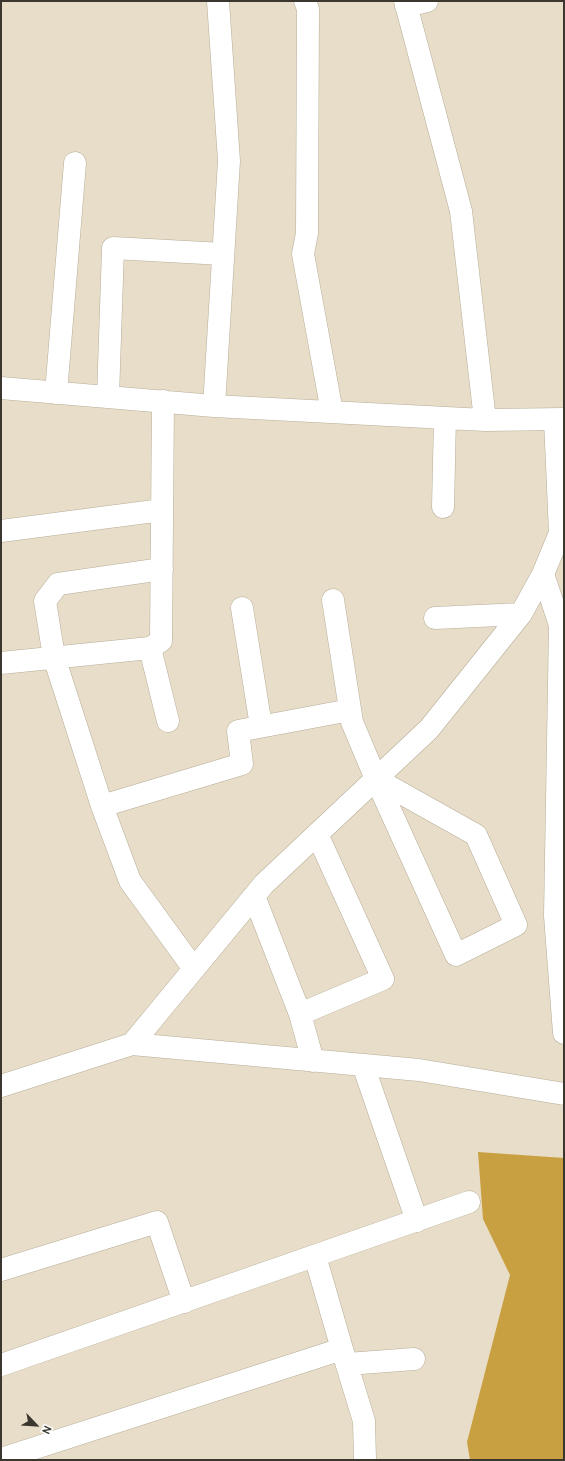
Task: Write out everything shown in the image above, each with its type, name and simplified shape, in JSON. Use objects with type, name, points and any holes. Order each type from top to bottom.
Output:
[{"type":"street","points":[[214,406],[229,161],[218,1]]},
{"type":"street","points":[[305,1],[308,9],[307,233],[303,254],[332,412]]},
{"type":"street","points":[[428,1],[405,4],[461,211],[485,420]]},
{"type":"street","points":[[56,393],[75,163]]},
{"type":"street","points":[[108,397],[113,248],[223,254]]},
{"type":"street","points":[[1,388],[214,406],[485,420],[560,420],[560,533],[543,574],[521,614],[429,729],[264,884],[132,1044]]},
{"type":"street","points":[[1,662],[150,648],[161,641],[163,401]]},
{"type":"street","points":[[443,507],[445,418]]},
{"type":"street","points":[[1,531],[162,510]]},
{"type":"street","points":[[162,569],[58,584],[45,601],[54,657],[102,806],[130,880],[194,969]]},
{"type":"street","points":[[543,574],[560,625],[561,746],[555,916],[561,958],[564,1034]]},
{"type":"street","points":[[333,600],[352,722],[376,779],[456,955],[516,925],[476,835],[376,779]]},
{"type":"street","points":[[242,608],[261,726]]},
{"type":"street","points":[[435,618],[521,614]]},
{"type":"street","points":[[150,648],[168,721]]},
{"type":"street","points":[[102,806],[242,764],[238,731],[350,710]]},
{"type":"street","points":[[300,1014],[383,979],[317,834]]},
{"type":"street","points":[[254,896],[300,1014],[313,1060]]},
{"type":"street","points":[[1,1086],[132,1044],[419,1070],[564,1094]]},
{"type":"street","points":[[363,1065],[417,1221]]},
{"type":"street","points":[[1,1365],[469,1202]]},
{"type":"street","points":[[1,1270],[157,1222],[184,1302]]},
{"type":"street","points":[[315,1256],[364,1421],[364,1460]]},
{"type":"street","points":[[1,1459],[344,1356],[414,1359]]},
{"type":"shaded area","points":[[478,1152],[564,1158],[564,1460],[470,1460],[467,1442],[510,1275],[483,1219]]}]
